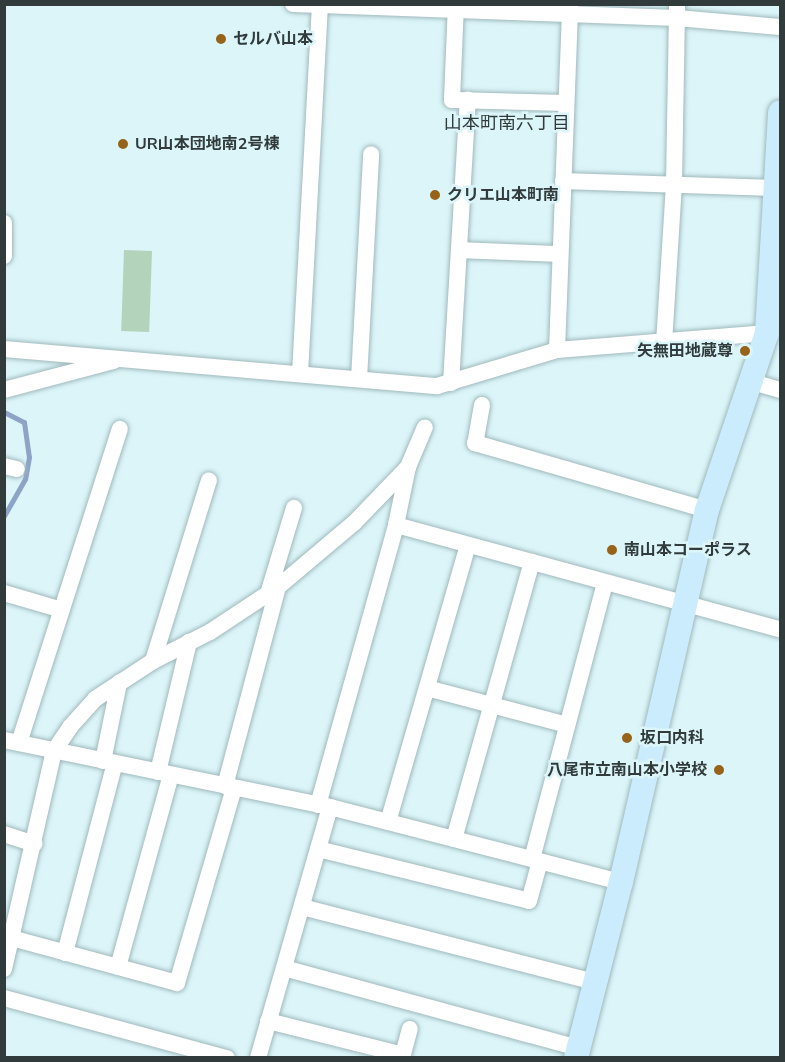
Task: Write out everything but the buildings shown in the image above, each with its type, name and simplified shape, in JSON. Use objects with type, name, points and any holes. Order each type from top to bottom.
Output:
[{"type":"street","points":[[293,4],[677,11],[780,27]]},
{"type":"street","points":[[300,374],[320,5]]},
{"type":"street","points":[[456,8],[453,100],[566,103]]},
{"type":"street","points":[[557,350],[569,10]]},
{"type":"street","points":[[664,343],[674,183],[677,11]]},
{"type":"street","points":[[450,382],[468,100]]},
{"type":"street","points":[[284,968],[577,1053],[621,882],[707,510],[766,333],[780,112]]},
{"type":"street","points":[[359,379],[371,154]]},
{"type":"street","points":[[563,182],[674,183],[774,188]]},
{"type":"street","points":[[4,223],[4,256]]},
{"type":"street","points":[[459,250],[560,254]]},
{"type":"street","points":[[4,349],[438,386],[557,350],[766,333]]},
{"type":"street","points":[[4,390],[105,366],[118,359]]},
{"type":"street","points":[[749,381],[780,390]]},
{"type":"street","points":[[482,405],[475,443],[707,510]]},
{"type":"street","points":[[258,1058],[318,849],[324,806],[396,525],[408,467],[425,427]]},
{"type":"street","points":[[120,429],[62,610],[12,742],[324,806],[621,882]]},
{"type":"street","points":[[4,969],[8,938],[34,844],[54,751],[70,727],[95,699],[273,590],[354,524],[408,467]]},
{"type":"street","points":[[153,662],[209,480]]},
{"type":"street","points":[[8,938],[177,983],[230,787],[273,590],[294,508]]},
{"type":"street","points":[[396,525],[780,629]]},
{"type":"street","points":[[388,822],[468,545]]},
{"type":"street","points":[[454,839],[532,562]]},
{"type":"street","points":[[318,849],[529,901],[536,860],[567,725],[605,583]]},
{"type":"street","points":[[4,593],[62,610]]},
{"type":"street","points":[[118,967],[164,774],[189,642]]},
{"type":"street","points":[[65,953],[109,762],[119,683]]},
{"type":"street","points":[[427,688],[567,725]]},
{"type":"street","points":[[4,834],[34,844]]},
{"type":"street","points":[[302,907],[595,982]]},
{"type":"street","points":[[4,998],[227,1058]]},
{"type":"street","points":[[268,1021],[403,1056],[410,1029]]},
{"type":"green space","points":[[124,250],[152,251],[149,332],[121,331]]},
{"type":"waterway","points":[[4,412],[24,422],[29,457],[25,479],[4,516]]},
{"type":"place","name":"セルバ山本","points":[[221,39]]},
{"type":"place","name":"UR山本団地南2号棟","points":[[123,144]]},
{"type":"place","name":"クリエ山本町南","points":[[435,195]]},
{"type":"place","name":"矢無田地蔵尊","points":[[745,351]]},
{"type":"place","name":"南山本コーポラス","points":[[612,550]]},
{"type":"place","name":"坂口内科","points":[[627,738]]},
{"type":"place","name":"八尾市立南山本小学校","points":[[719,770]]},
{"type":"district","name":"山本町南六丁目","points":[[507,123]]}]
